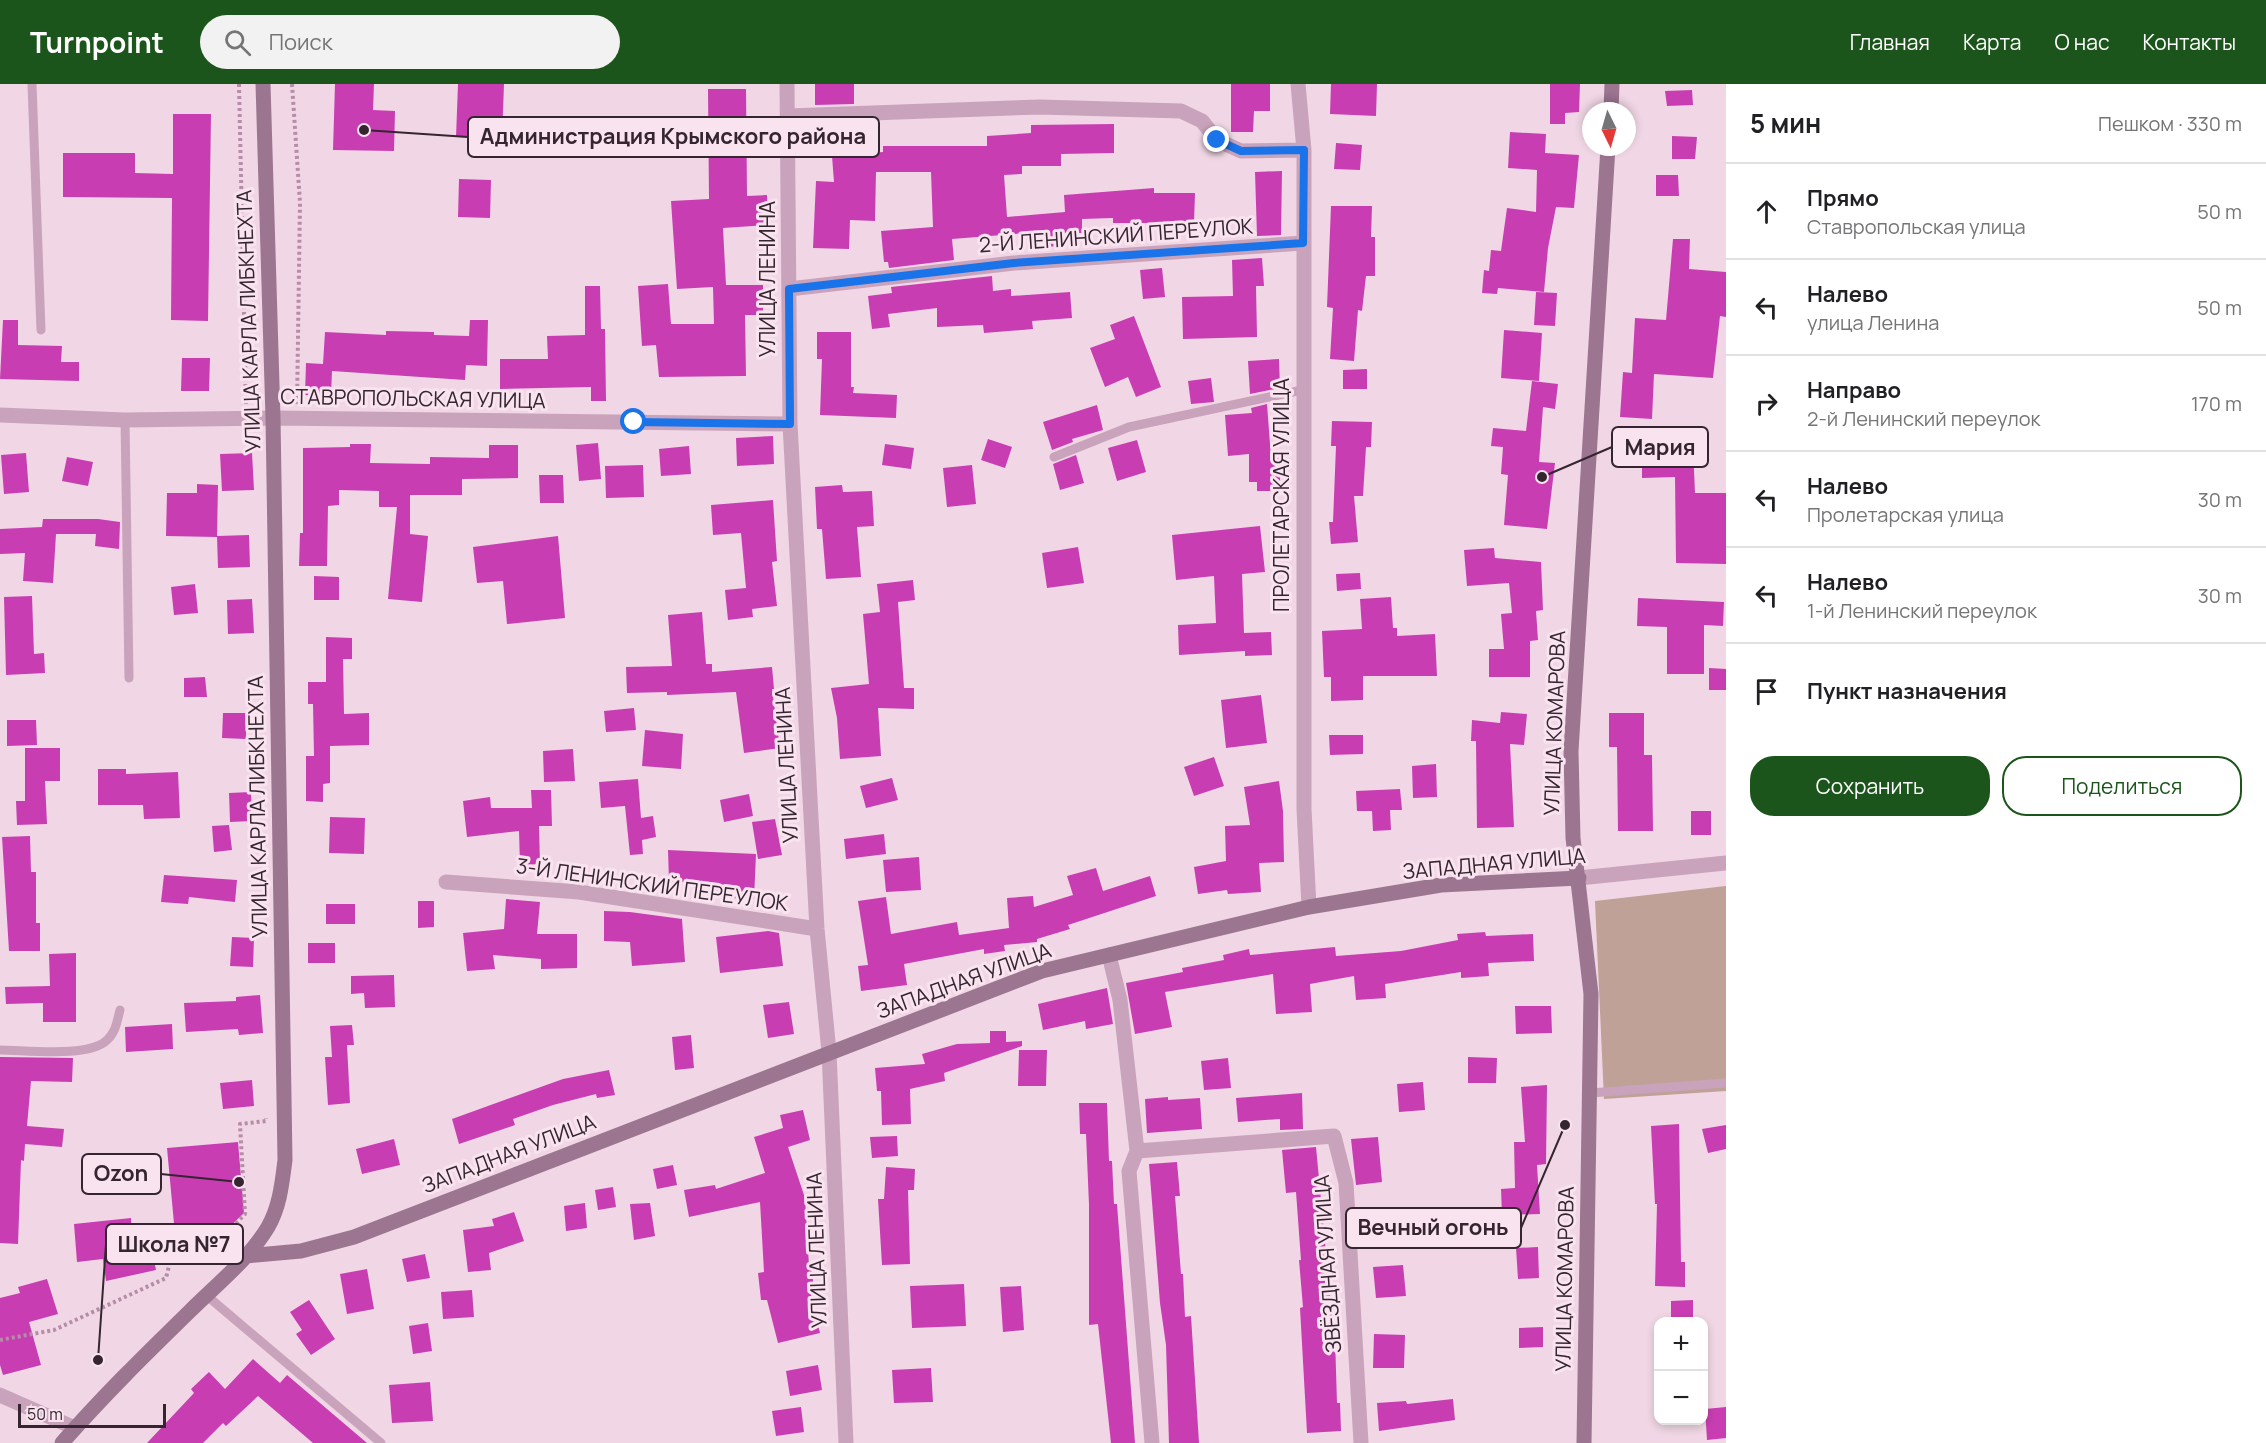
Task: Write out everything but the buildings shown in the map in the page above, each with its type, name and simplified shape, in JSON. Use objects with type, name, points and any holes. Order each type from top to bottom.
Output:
[{"type":"main road","name":"УЛИЦА КАРЛА ЛИБКНЕХТА","points":[[62,1443],[120,1378],[246,1256],[267,1227],[277,1208],[285,1160],[273,418],[263,84]]},
{"type":"main road","points":[[1611,102],[1612,84]]},
{"type":"main road","name":"УЛИЦА КОМАРОВА","points":[[1584,1443],[1591,993],[1573,838],[1571,751],[1607,156]]},
{"type":"main road","name":"ЗАПАДНАЯ УЛИЦА","points":[[246,1256],[300,1251],[354,1237],[829,1052],[1042,972],[1309,907],[1441,885],[1579,878]]},
{"type":"street","name":"УЛИЦА ЛЕНИНА","points":[[787,84],[790,424],[817,929],[829,1052],[846,1443]]},
{"type":"street","name":"ПРОЛЕТАРСКАЯ УЛИЦА","points":[[1298,84],[1304,150],[1302,390],[1304,809],[1309,907]]},
{"type":"street","points":[[788,116],[1040,107],[1181,111],[1202,121],[1217,140],[1241,151],[1304,150]]},
{"type":"street","name":"2-Й ЛЕНИНСКИЙ ПЕРЕУЛОК","points":[[789,289],[1014,263],[1303,243]]},
{"type":"street","name":"СТАВРОПОЛЬСКАЯ УЛИЦА","points":[[0,415],[125,420],[297,418],[790,424]]},
{"type":"street","name":"ЗАПАДНАЯ УЛИЦА","points":[[1579,878],[1726,863]]},
{"type":"street","name":"3-Й ЛЕНИНСКИЙ ПЕРЕУЛОК","points":[[446,882],[579,892],[817,929]]},
{"type":"street","points":[[1109,955],[1120,1000],[1137,1151],[1129,1171],[1152,1443]]},
{"type":"street","name":"ЗВЁЗДНАЯ УЛИЦА","points":[[1137,1151],[1334,1136],[1346,1183],[1361,1443]]},
{"type":"street","points":[[0,1395],[75,1428]]},
{"type":"lane","points":[[32,84],[41,330]]},
{"type":"lane","points":[[1054,457],[1129,427],[1302,390]]},
{"type":"lane","points":[[125,420],[129,678]]},
{"type":"lane","points":[[0,1050],[90,1049],[105,1042],[113,1033],[120,1010]]},
{"type":"lane","points":[[1590,1093],[1726,1083]]},
{"type":"lane","points":[[206,1295],[381,1443]]},
{"type":"path","points":[[239,84],[247,419]]},
{"type":"path","points":[[292,84],[300,204],[297,418]]},
{"type":"path","points":[[0,1340],[54,1330],[166,1278],[174,1246],[216,1244],[245,1214],[240,1124],[266,1121],[265,1113]]},
{"type":"shaded area","points":[[1726,886],[1726,1091],[1604,1099],[1595,901]]},
{"type":"place","name":"Администрация Крымского района","points":[[364,130]]},
{"type":"place","name":"Мария","points":[[1542,477]]},
{"type":"place","name":"Вечный огонь","points":[[1565,1125]]},
{"type":"place","name":"Ozon","points":[[239,1182]]},
{"type":"place","name":"Школа №7","points":[[98,1360]]},
{"type":"route","points":[[634,422],[790,424],[789,289],[1014,263],[1303,243],[1304,150],[1241,151],[1217,140]]}]
